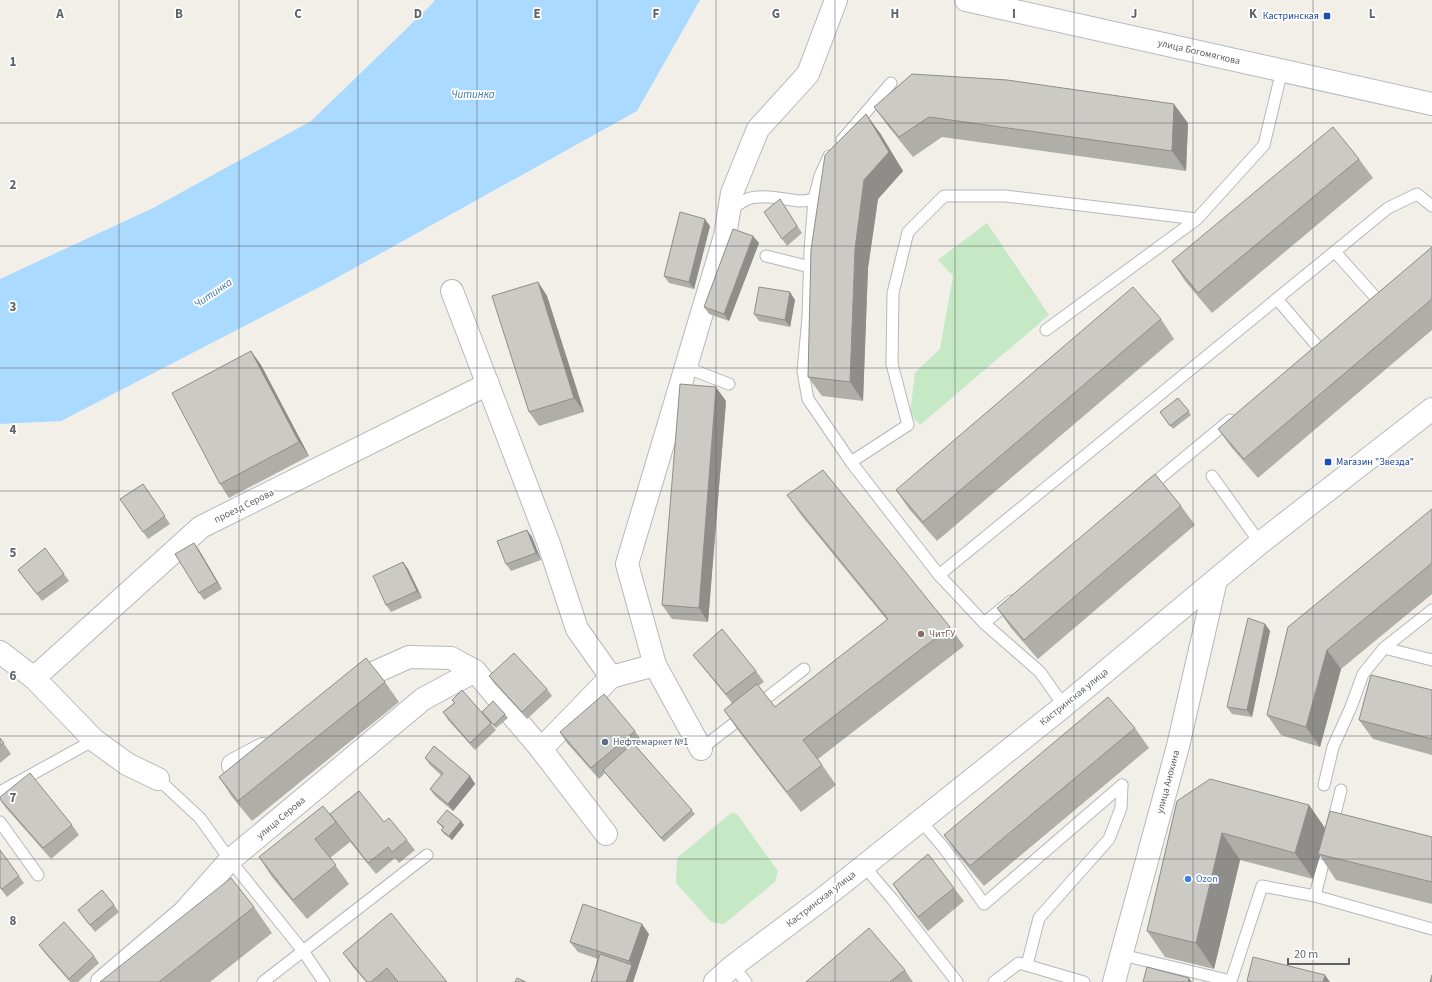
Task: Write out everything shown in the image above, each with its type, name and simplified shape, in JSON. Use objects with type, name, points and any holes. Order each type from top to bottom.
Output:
[{"type":"street","points":[[701,749],[655,665],[627,564],[725,236],[732,193],[758,129],[808,74],[836,0]]},
{"type":"street","name":"улица Богомягкова","points":[[966,0],[1432,104]]},
{"type":"street","points":[[452,291],[549,544],[577,629],[611,677]]},
{"type":"street","name":"проезд Серова","points":[[34,678],[201,527],[488,384]]},
{"type":"street","name":"Кастринская улица","points":[[715,982],[739,974],[864,866],[920,820],[1064,706],[1260,543],[1432,409]]},
{"type":"street","name":"улица Анохина","points":[[1114,982],[1178,746],[1216,580]]},
{"type":"street","points":[[0,652],[34,678],[94,740],[127,764],[158,779]]},
{"type":"street","points":[[339,698],[371,674],[409,657],[451,658],[475,671],[541,749],[606,834]]},
{"type":"street","points":[[541,749],[611,677],[655,665]]},
{"type":"street","name":"улица Серова","points":[[102,982],[184,912],[230,860],[423,699],[475,671]]},
{"type":"street","points":[[233,765],[280,740]]},
{"type":"lane","points":[[1046,330],[1197,219],[1264,145],[1282,70]]},
{"type":"lane","points":[[891,83],[830,155],[820,176],[814,199],[808,317],[803,372],[808,398],[851,462],[939,575],[984,623],[1040,672],[1064,706]]},
{"type":"lane","points":[[939,575],[1388,208],[1417,194],[1432,206]]},
{"type":"lane","points":[[851,462],[908,426],[892,364],[893,293],[908,232],[944,196],[1005,196],[1197,219]]},
{"type":"lane","points":[[729,211],[748,199],[763,197],[778,199],[790,198],[800,201],[814,199]]},
{"type":"lane","points":[[1335,252],[1377,299]]},
{"type":"lane","points":[[766,256],[810,267]]},
{"type":"lane","points":[[1277,300],[1318,347]]},
{"type":"lane","points":[[685,367],[729,384]]},
{"type":"lane","points":[[1137,497],[1240,412]]},
{"type":"lane","points":[[1212,476],[1260,543]]},
{"type":"lane","points":[[984,623],[1020,593]]},
{"type":"lane","points":[[1324,785],[1333,747],[1351,707],[1363,674],[1384,648],[1432,610]]},
{"type":"lane","points":[[1384,648],[1432,660]]},
{"type":"lane","points":[[701,749],[804,669]]},
{"type":"lane","points":[[0,792],[94,740]]},
{"type":"lane","points":[[158,779],[200,818],[230,860],[303,951],[324,982]]},
{"type":"lane","points":[[920,820],[944,848],[984,904],[1122,785],[1121,808],[1109,839],[1039,918],[1028,965]]},
{"type":"lane","points":[[1315,896],[1341,790]]},
{"type":"lane","points":[[0,822],[38,875]]},
{"type":"lane","points":[[263,982],[427,855]]},
{"type":"lane","points":[[864,866],[893,900],[957,982]]},
{"type":"lane","points":[[1122,955],[1231,981],[1262,886],[1315,896],[1432,929]]},
{"type":"lane","points":[[996,981],[1019,963],[1084,982]]},
{"type":"green space","points":[[987,223],[1049,315],[920,425],[910,414],[915,373],[940,349],[953,276],[938,260]]},
{"type":"green space","points":[[731,813],[737,814],[778,871],[775,882],[724,924],[711,922],[676,883],[677,858]]},
{"type":"water","name":"Читинка","points":[[435,0],[700,0],[637,111],[331,281],[61,421],[0,424],[0,279],[153,208],[311,121]]},
{"type":"building","points":[[912,74],[1007,80],[1174,104],[1172,151],[929,117],[899,137],[874,107]]},
{"type":"building","points":[[866,114],[889,152],[864,180],[855,249],[850,382],[808,377],[811,250],[825,155]]},
{"type":"building","points":[[1333,127],[1359,159],[1198,293],[1172,261]]},
{"type":"building","points":[[780,199],[797,226],[782,239],[764,212]]},
{"type":"building","points":[[680,212],[705,219],[689,282],[664,276]]},
{"type":"building","points":[[733,229],[753,236],[724,314],[704,307]]},
{"type":"building","points":[[1432,247],[1432,299],[1244,459],[1218,429]]},
{"type":"building","points":[[538,282],[574,398],[529,412],[492,296]]},
{"type":"building","points":[[759,287],[790,292],[785,320],[754,314]]},
{"type":"building","points":[[1133,287],[1161,319],[923,522],[896,490]]},
{"type":"building","points":[[251,351],[299,442],[220,484],[172,393]]},
{"type":"building","points":[[680,384],[716,387],[699,608],[662,605]]},
{"type":"building","points":[[1178,398],[1189,411],[1170,426],[1160,412]]},
{"type":"building","points":[[823,470],[950,627],[803,740],[822,765],[787,792],[724,710],[757,684],[775,707],[888,619],[787,495]]},
{"type":"building","points":[[1155,474],[1181,506],[1024,640],[997,608]]},
{"type":"building","points":[[143,484],[165,516],[143,532],[120,499]]},
{"type":"building","points":[[1432,509],[1432,563],[1327,650],[1306,727],[1267,715],[1288,627]]},
{"type":"building","points":[[527,530],[536,553],[506,564],[497,541]]},
{"type":"building","points":[[194,543],[217,582],[199,593],[175,554]]},
{"type":"building","points":[[45,548],[64,574],[37,594],[18,570]]},
{"type":"building","points":[[403,562],[417,591],[386,605],[373,576]]},
{"type":"building","points":[[1248,618],[1265,624],[1247,710],[1227,707]]},
{"type":"building","points":[[722,629],[756,671],[726,694],[693,655]]},
{"type":"building","points":[[514,653],[547,689],[522,712],[489,676]]},
{"type":"building","points":[[366,658],[385,682],[238,801],[219,777]]},
{"type":"building","points":[[1371,675],[1432,690],[1432,739],[1359,720]]},
{"type":"building","points":[[462,690],[491,723],[470,743],[443,712],[455,703],[452,700]]},
{"type":"building","points":[[604,694],[635,731],[591,768],[560,732]]},
{"type":"building","points":[[1108,697],[1135,728],[970,866],[944,835]]},
{"type":"building","points":[[493,701],[505,714],[494,725],[482,712]]},
{"type":"building","points":[[0,738],[4,743],[0,746]]},
{"type":"building","points":[[633,743],[692,810],[661,838],[603,770]]},
{"type":"building","points":[[434,746],[470,776],[448,804],[430,789],[443,773],[425,758]]},
{"type":"building","points":[[30,773],[72,825],[43,848],[0,799],[0,797]]},
{"type":"building","points":[[1210,779],[1309,805],[1295,853],[1222,833],[1196,943],[1147,931],[1177,801]]},
{"type":"building","points":[[359,791],[384,822],[389,818],[407,840],[392,852],[388,847],[368,863],[330,814]]},
{"type":"building","points":[[323,806],[336,822],[315,839],[336,865],[293,900],[259,857]]},
{"type":"building","points":[[447,810],[461,821],[449,836],[441,830],[444,827],[437,822]]},
{"type":"building","points":[[1330,811],[1432,837],[1432,882],[1318,854]]},
{"type":"building","points":[[0,850],[19,876],[2,889],[0,887]]},
{"type":"building","points":[[928,854],[954,888],[918,917],[893,884]]},
{"type":"building","points":[[231,878],[254,907],[159,982],[100,982]]},
{"type":"building","points":[[102,890],[114,905],[90,925],[78,910]]},
{"type":"building","points":[[583,904],[642,924],[629,961],[570,942]]},
{"type":"building","points":[[391,913],[447,982],[398,982],[387,968],[371,982],[367,982],[343,953]]},
{"type":"building","points":[[64,922],[94,956],[69,979],[39,945]]},
{"type":"building","points":[[869,928],[905,970],[890,982],[806,982]]},
{"type":"building","points":[[600,954],[632,965],[626,982],[591,982]]},
{"type":"building","points":[[1253,957],[1325,975],[1323,982],[1247,981]]},
{"type":"building","points":[[1147,967],[1189,978],[1188,982],[1143,982]]},
{"type":"building","points":[[517,978],[526,982],[515,982]]},
{"type":"place","name":"Кастринская","points":[[1327,16]]},
{"type":"place","name":"Магазин \"Звезда\"","points":[[1328,462]]},
{"type":"place","name":"ЧитГУ","points":[[921,634]]},
{"type":"place","name":"Нефтемаркет №1","points":[[605,742]]},
{"type":"place","name":"Ozon","points":[[1188,879]]}]
